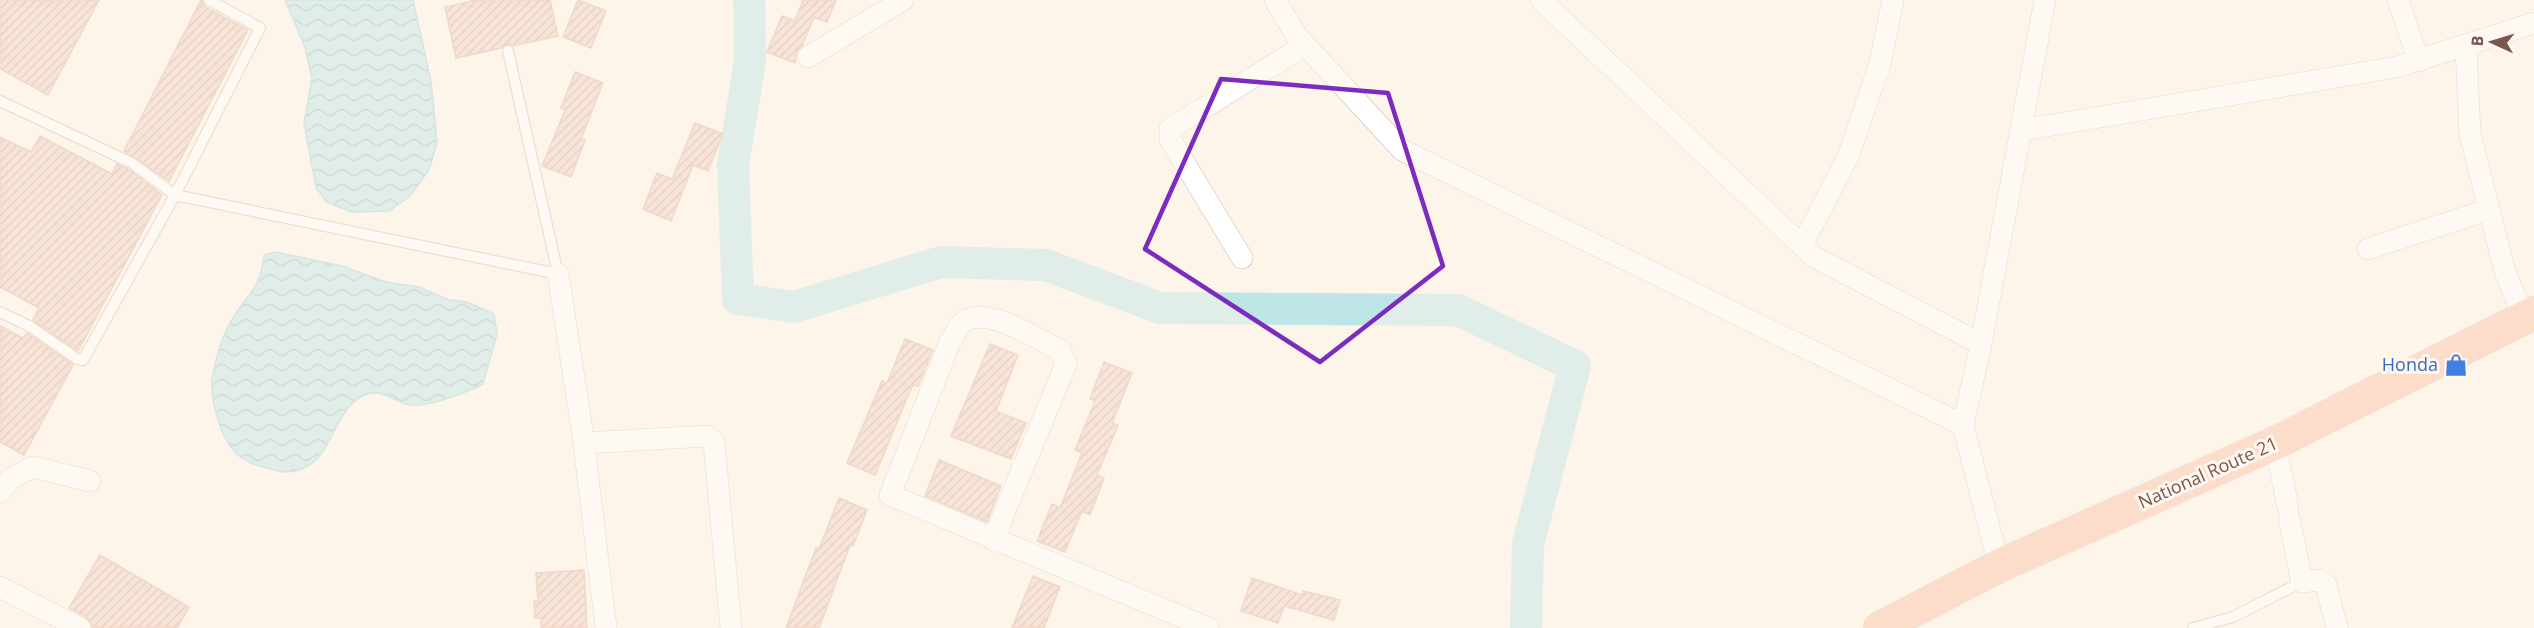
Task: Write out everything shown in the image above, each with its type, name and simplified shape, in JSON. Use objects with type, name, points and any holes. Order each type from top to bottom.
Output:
[{"type":"highway","name":"National Route 21","points":[[1880,628],[1999,566],[2275,443],[2529,315]]},
{"type":"street","points":[[808,57],[903,0]]},
{"type":"street","points":[[1275,0],[1305,45],[1402,150],[1963,425]]},
{"type":"street","points":[[1540,0],[1814,257],[1981,344]]},
{"type":"street","points":[[1802,245],[1848,157],[1880,64],[1893,0]]},
{"type":"street","points":[[1999,566],[1963,425],[1981,344],[2045,0]]},
{"type":"street","points":[[2398,0],[2419,62]]},
{"type":"street","points":[[2022,130],[2397,68],[2534,23]]},
{"type":"street","points":[[1242,258],[1170,139],[1170,129],[1305,45]]},
{"type":"street","points":[[2466,47],[2470,134],[2487,210],[2505,272],[2529,315]]},
{"type":"street","points":[[2368,249],[2487,210]]},
{"type":"street","points":[[558,274],[584,443],[606,628]]},
{"type":"street","points":[[993,540],[1066,364],[1060,350],[991,317],[974,317],[960,325],[950,342],[890,495],[993,540],[1208,628]]},
{"type":"street","points":[[584,443],[707,436],[714,442],[731,628]]},
{"type":"street","points":[[2275,443],[2302,582],[2318,580],[2326,585],[2337,628]]},
{"type":"street","points":[[0,492],[10,479],[33,467],[90,481]]},
{"type":"street","points":[[0,587],[80,628]]},
{"type":"lane","points":[[0,312],[31,327],[77,359],[83,360],[175,195],[260,28],[209,0]]},
{"type":"lane","points":[[0,101],[132,163],[175,195],[558,274],[508,51]]},
{"type":"lane","points":[[2197,628],[2233,617],[2302,582]]},
{"type":"highlighted area","points":[[1221,79],[1388,93],[1443,266],[1320,362],[1145,249]]},
{"type":"water","points":[[285,0],[413,0],[431,81],[437,143],[429,170],[410,196],[389,211],[352,212],[326,202],[316,187],[304,123],[312,78],[305,47]]},
{"type":"water","points":[[275,252],[342,266],[386,282],[419,287],[449,300],[467,302],[494,314],[497,334],[483,384],[447,399],[426,404],[405,404],[376,393],[359,398],[342,417],[322,453],[313,463],[297,471],[276,471],[245,460],[235,452],[223,433],[215,411],[212,379],[223,337],[258,281],[264,255]]},
{"type":"building","points":[[0,0],[99,0],[48,95],[0,69]]},
{"type":"building","points":[[201,0],[205,7],[248,30],[169,181],[124,151]]},
{"type":"building","points":[[477,0],[550,0],[558,36],[513,46],[507,44],[501,48],[456,58],[445,7]]},
{"type":"building","points":[[578,0],[606,11],[591,48],[563,37]]},
{"type":"building","points":[[803,0],[836,0],[827,22],[814,17],[802,46],[797,51],[795,63],[767,52],[782,16],[795,21]]},
{"type":"building","points":[[575,72],[603,83],[581,139],[585,140],[571,177],[542,166],[565,110],[561,108]]},
{"type":"building","points":[[695,123],[723,134],[708,171],[693,165],[671,221],[643,209],[657,173],[672,179]]},
{"type":"building","points":[[40,136],[112,174],[117,164],[128,169],[162,195],[78,351],[33,320],[39,308],[0,287],[0,137],[31,152]]},
{"type":"building","points":[[0,326],[23,338],[27,333],[73,365],[24,455],[0,442]]},
{"type":"building","points":[[905,339],[933,350],[918,387],[913,384],[875,475],[847,463],[882,381],[887,383]]},
{"type":"building","points":[[990,344],[1018,355],[996,411],[1026,423],[1011,459],[951,436]]},
{"type":"building","points":[[1104,362],[1132,373],[1112,423],[1118,425],[1097,475],[1104,478],[1090,515],[1082,511],[1065,552],[1037,541],[1052,504],[1060,508],[1082,453],[1075,450],[1095,401],[1090,399]]},
{"type":"building","points":[[939,460],[1001,486],[987,522],[925,496]]},
{"type":"building","points":[[839,498],[867,510],[853,546],[850,545],[819,628],[786,628],[816,548],[819,549]]},
{"type":"building","points":[[100,555],[189,607],[177,628],[93,628],[86,617],[69,608]]},
{"type":"building","points":[[584,570],[587,628],[541,628],[541,618],[535,618],[534,601],[538,601],[536,573]]},
{"type":"building","points":[[1033,576],[1060,587],[1044,628],[1012,628]]},
{"type":"building","points":[[1252,578],[1302,595],[1303,591],[1340,600],[1334,620],[1284,606],[1278,623],[1241,611]]},
{"type":"waterway","points":[[749,0],[750,61],[733,165],[738,299],[794,307],[941,262],[1046,265],[1160,308],[1458,310],[1575,366],[1528,544],[1526,628]]},
{"type":"place","name":"Honda","points":[[2456,365]]}]
